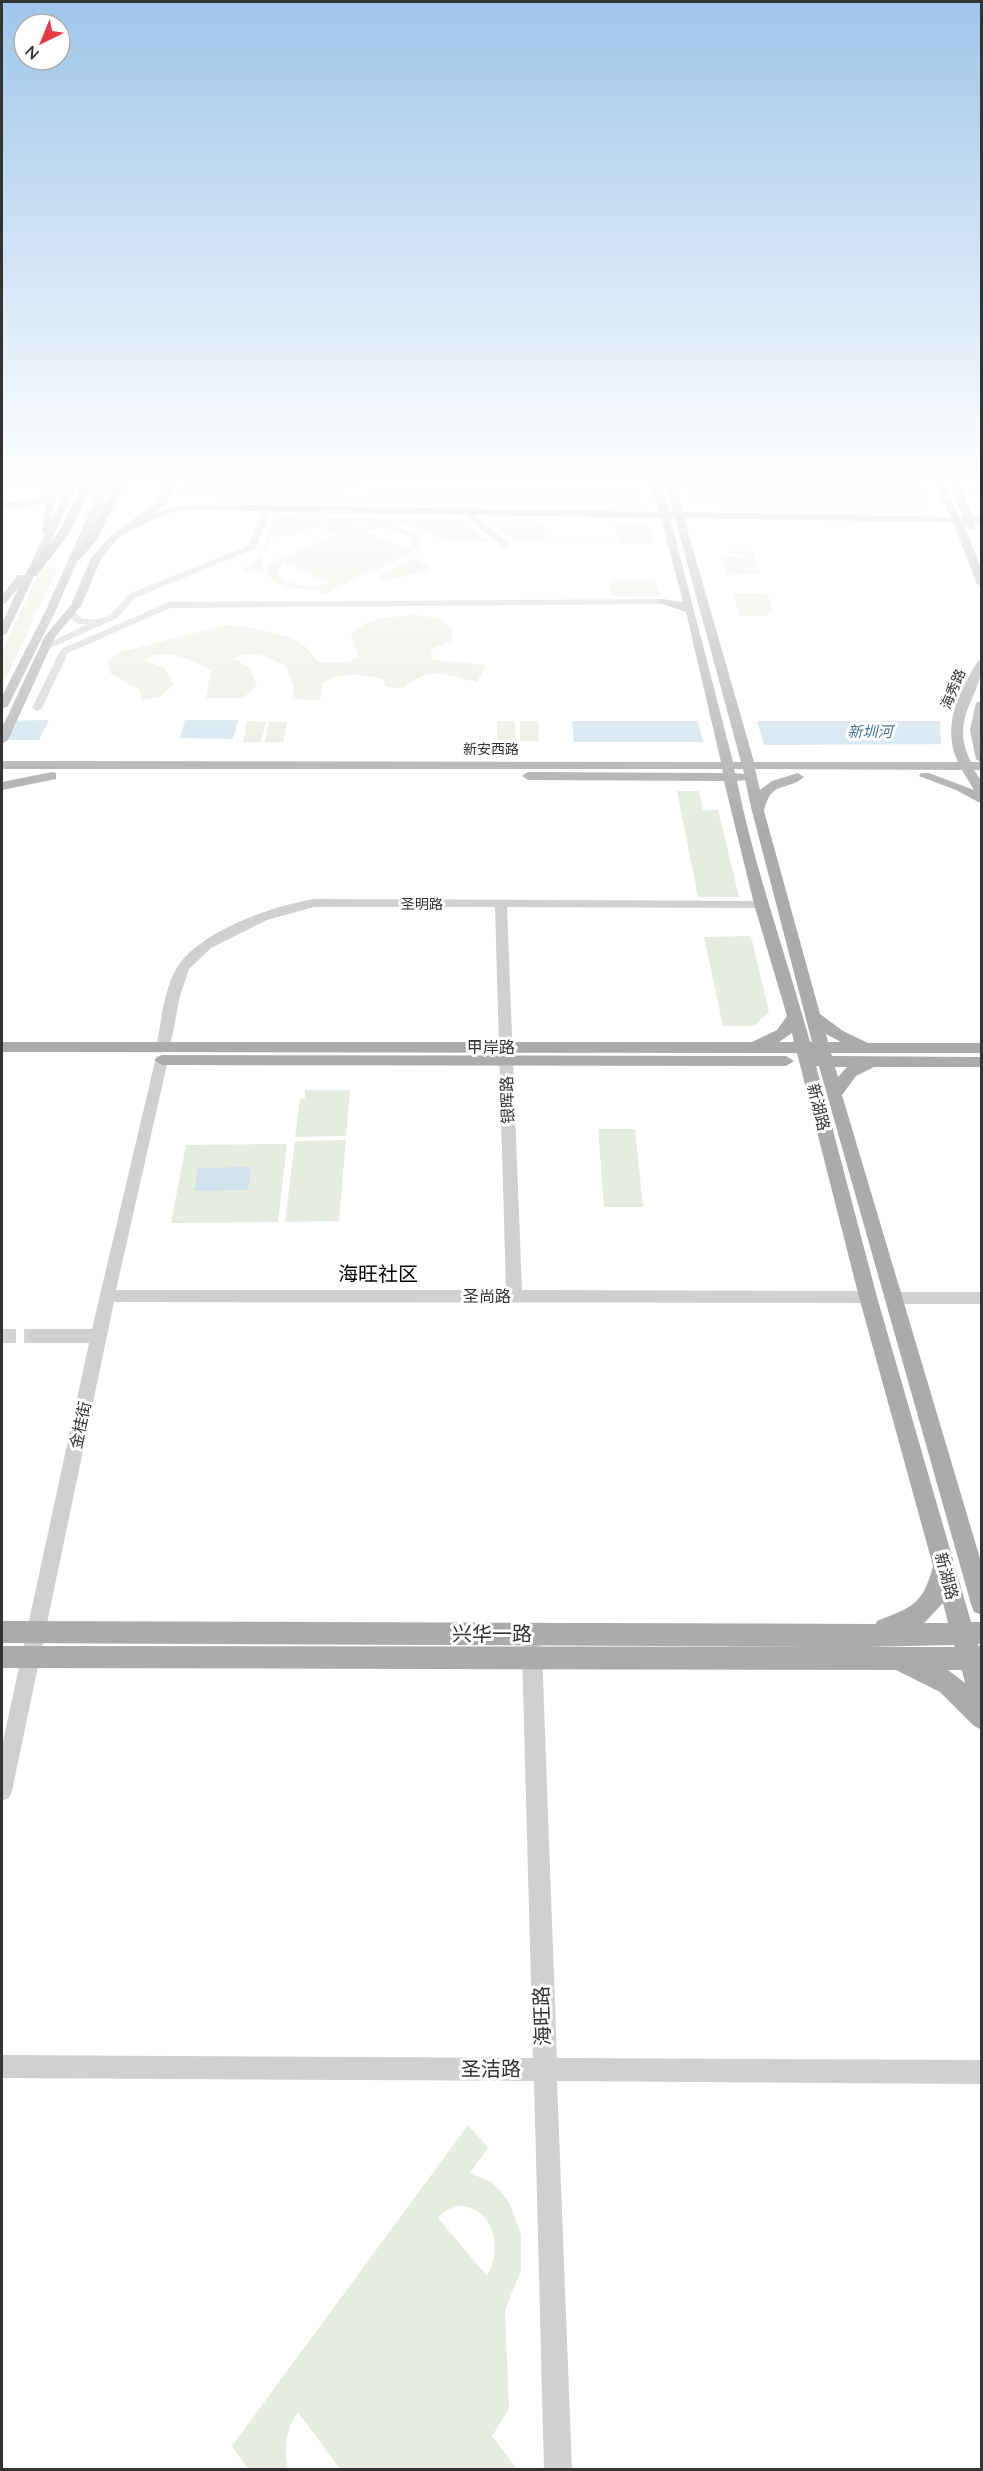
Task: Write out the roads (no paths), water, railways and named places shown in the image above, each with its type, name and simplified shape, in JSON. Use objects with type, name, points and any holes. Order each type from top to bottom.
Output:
[{"type":"main road","points":[[2,633],[18,599]]},
{"type":"main road","points":[[2,706],[56,599]]},
{"type":"main road","points":[[53,770],[14,758],[4,749],[2,739],[48,642],[71,614],[78,599]]},
{"type":"main road","points":[[662,602],[671,599]]},
{"type":"main road","name":"新湖路","points":[[687,599],[761,904],[795,1016],[834,1094],[981,1604]]},
{"type":"main road","name":"新湖路","points":[[702,599],[743,740],[758,811],[813,1016],[816,1092],[833,1161],[868,1297],[944,1563],[972,1633],[981,1702]]},
{"type":"main road","points":[[662,602],[678,604],[691,611]]},
{"type":"main road","points":[[48,642],[51,610]]},
{"type":"main road","name":"海秀路","points":[[981,663],[957,714],[956,742],[981,793]]},
{"type":"main road","name":"海秀路","points":[[980,709],[978,741],[981,759]]},
{"type":"main road","points":[[684,764],[711,756],[721,738]]},
{"type":"main road","points":[[743,740],[767,758],[807,765]]},
{"type":"main road","points":[[908,766],[940,757],[956,742]]},
{"type":"main road","name":"新安西路","points":[[2,765],[53,770],[554,770],[684,764],[728,771]]},
{"type":"main road","name":"新安西路","points":[[554,770],[670,777],[807,765],[908,766],[972,773]]},
{"type":"main road","name":"新安西路","points":[[749,771],[798,777],[925,776],[972,773],[981,766]]},
{"type":"main road","points":[[2,786],[53,770]]},
{"type":"main road","name":"新安西路","points":[[2,776],[53,770]]},
{"type":"main road","points":[[925,776],[960,787],[981,800]]},
{"type":"main road","points":[[670,777],[701,780],[716,785],[735,804]]},
{"type":"main road","points":[[758,811],[761,796],[768,787],[798,777]]},
{"type":"main road","points":[[795,1016],[783,1034],[757,1055],[794,1071],[816,1092]]},
{"type":"main road","points":[[813,1016],[837,1035],[872,1055],[850,1072],[834,1094]]},
{"type":"main road","name":"甲岸路","points":[[2,1047],[81,1053],[162,1054],[757,1055],[948,1055],[981,1048]]},
{"type":"main road","name":"甲岸路","points":[[2,1059],[81,1053]]},
{"type":"main road","name":"甲岸路","points":[[948,1055],[981,1062]]},
{"type":"main road","points":[[833,1161],[834,1156],[841,1153],[848,1155],[854,1161]]},
{"type":"main road","points":[[906,1431],[911,1438],[922,1443],[929,1440],[932,1431]]},
{"type":"main road","points":[[967,1551],[981,1575]]},
{"type":"main road","points":[[860,1636],[898,1625],[920,1614],[936,1597],[941,1586],[944,1563]]},
{"type":"main road","name":"兴华一路","points":[[2,1632],[860,1636],[972,1633]]},
{"type":"main road","points":[[757,1635],[767,1640],[770,1647],[769,1654],[762,1659]]},
{"type":"main road","name":"兴华一路","points":[[2,1657],[976,1659]]},
{"type":"main road","points":[[892,1660],[924,1670],[940,1678],[965,1698],[981,1718]]},
{"type":"street","points":[[71,614],[81,622],[98,621],[112,613],[123,599]]},
{"type":"street","points":[[48,642],[114,616],[129,599]]},
{"type":"street","points":[[37,708],[64,651],[169,605],[662,602]]},
{"type":"street","name":"圣明路","points":[[162,1054],[178,981],[186,964],[206,948],[271,912],[314,903],[761,904]]},
{"type":"street","name":"银晖路","points":[[501,904],[514,1296]]},
{"type":"street","name":"金桂街","points":[[2,1791],[98,1336],[162,1054]]},
{"type":"street","name":"圣尚路","points":[[107,1296],[868,1297]]},
{"type":"street","points":[[893,1298],[981,1298]]},
{"type":"street","points":[[36,1336],[98,1336]]},
{"type":"street","name":"海旺路","points":[[531,1635],[558,2469]]},
{"type":"street","name":"圣洁路","points":[[2,2067],[981,2072]]},
{"type":"water","points":[[49,720],[39,740],[2,740],[2,721]]},
{"type":"water","points":[[185,720],[238,720],[233,739],[180,738]]},
{"type":"water","points":[[572,721],[698,721],[703,742],[574,742]]},
{"type":"water","name":"新圳河","points":[[757,721],[981,721],[981,744],[764,745]]},
{"type":"water","points":[[251,1167],[248,1190],[194,1191],[198,1168]]},
{"type":"tunnel","points":[[2,1336],[36,1336]]},
{"type":"district","name":"海旺社区","points":[[378,1274]]}]
